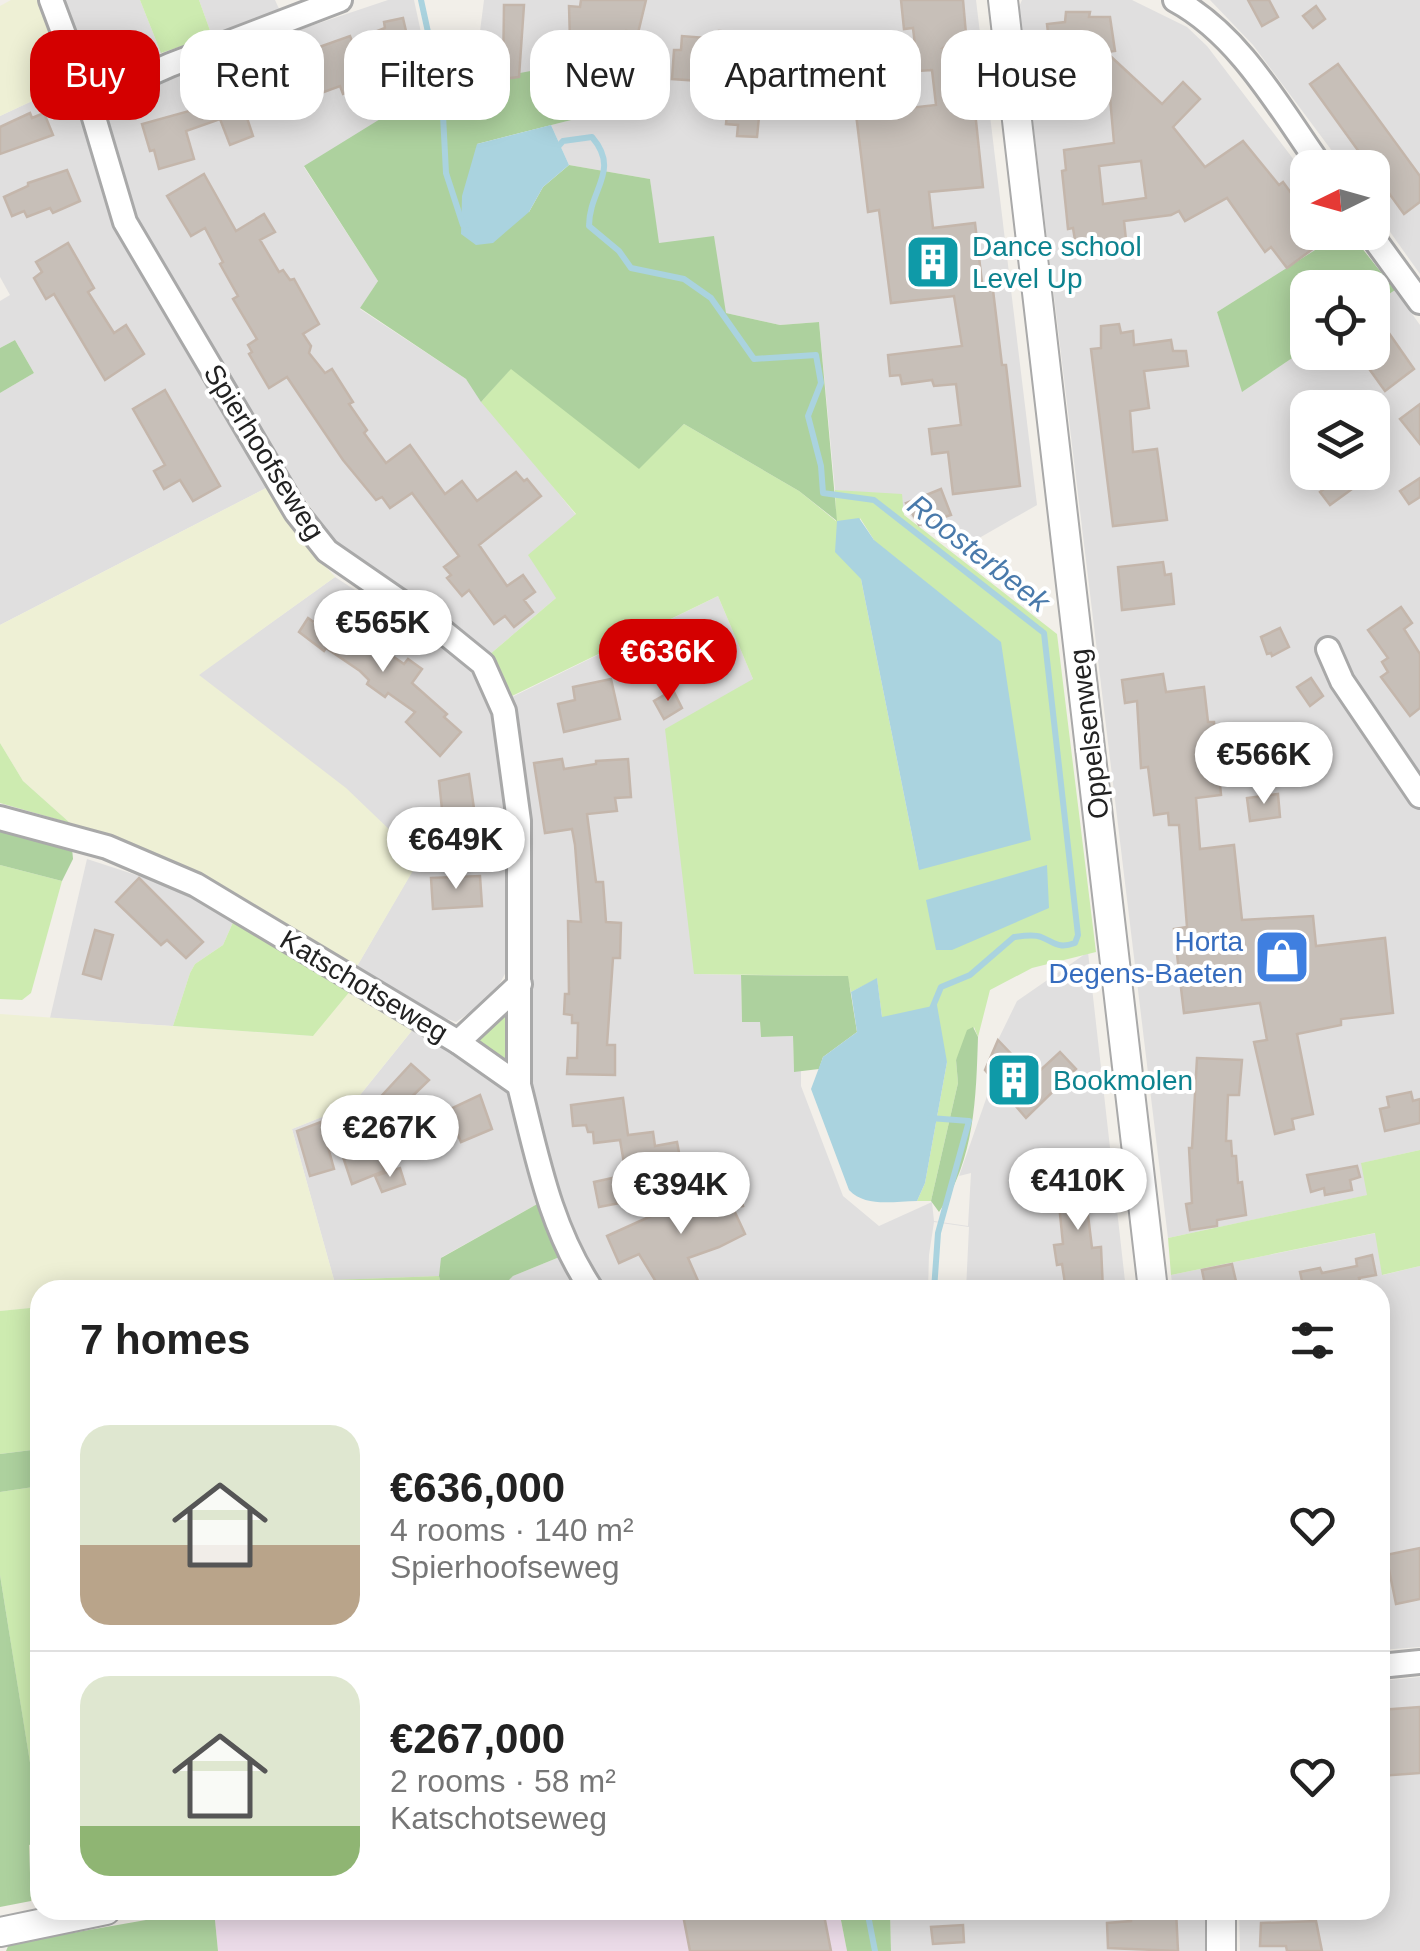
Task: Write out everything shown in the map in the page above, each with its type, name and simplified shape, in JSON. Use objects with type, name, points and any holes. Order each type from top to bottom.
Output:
[{"type":"street","name":"Spierhoofseweg","points":[[51,0],[62,30]]},
{"type":"street","points":[[160,69],[340,0]]},
{"type":"street","name":"Oppelsenweg","points":[[1003,0],[1152,1280]]},
{"type":"street","points":[[1175,0],[1213,25],[1309,150]]},
{"type":"street","name":"Spierhoofseweg","points":[[95,120],[125,222],[296,512],[327,551],[440,629],[483,664],[504,710],[519,820],[520,1085]]},
{"type":"street","points":[[1382,250],[1420,302]]},
{"type":"street","points":[[1328,649],[1342,681],[1420,796]]},
{"type":"street","name":"Katschotseweg","points":[[0,818],[108,847],[196,885],[458,1042],[520,1085]]},
{"type":"street","points":[[458,1042],[520,984]]},
{"type":"street","points":[[520,1085],[547,1198],[585,1280]]},
{"type":"street","points":[[1390,1665],[1420,1662]]},
{"type":"street","points":[[0,1932],[58,1920]]},
{"type":"street","points":[[1221,1920],[1221,1951]]},
{"type":"shaded area","points":[[61,0],[140,0],[152,30],[74,30]]},
{"type":"shaded area","points":[[199,0],[275,0],[280,11],[228,30],[210,30]]},
{"type":"shaded area","points":[[388,0],[414,0],[420,30],[344,30],[344,120],[510,120],[510,30],[480,30],[484,0],[976,0],[980,30],[941,30],[941,120],[990,120],[1037,505],[960,549],[919,525],[891,495],[835,490],[819,322],[780,325],[726,313],[658,244],[650,179],[569,165],[551,125],[571,120],[670,120],[670,30],[530,30],[530,120],[562,120],[304,167],[378,281],[360,309],[466,379],[576,515],[556,598],[489,655],[339,549],[261,434],[134,219],[109,137],[107,120],[160,120],[160,81],[180,73],[180,120],[324,120],[324,30],[299,30]]},
{"type":"shaded area","points":[[1022,0],[1132,0],[1187,27],[1207,46],[1290,155],[1290,250],[1315,250],[1217,312],[1243,391],[1290,359],[1290,370],[1390,370],[1390,293],[1395,290],[1420,325],[1420,1150],[1362,1163],[1368,1195],[1168,1238],[1033,120],[1112,120],[1112,30],[1022,30]]},
{"type":"shaded area","points":[[1210,0],[1420,0],[1420,274],[1390,232],[1390,150],[1331,150],[1253,45]]},
{"type":"shaded area","points":[[30,102],[30,120],[85,120],[119,227],[268,487],[0,625],[0,393],[34,373],[15,340],[0,348],[0,301],[10,295],[0,277],[0,116]]},
{"type":"shaded area","points":[[335,577],[460,658],[486,692],[499,745],[510,851],[512,939],[506,972],[493,996],[456,1022],[431,1013],[356,968],[414,868],[394,834],[198,675]]},
{"type":"shaded area","points":[[718,596],[753,679],[695,974],[741,975],[742,1022],[760,1022],[761,1037],[793,1036],[794,1071],[801,1071],[801,1086],[843,1196],[879,1226],[932,1202],[934,1221],[968,1226],[971,1173],[959,1176],[992,1082],[985,1070],[998,1040],[1017,1001],[1088,952],[1125,1280],[966,1280],[969,1227],[934,1222],[928,1280],[597,1280],[581,1255],[553,1185],[529,1088],[530,840],[512,697]]},
{"type":"shaded area","points":[[87,859],[170,886],[234,920],[223,945],[195,964],[173,1026],[50,1018]]},
{"type":"shaded area","points":[[414,1028],[500,1079],[520,1121],[539,1203],[442,1257],[439,1276],[334,1280],[292,1129],[352,1105]]},
{"type":"shaded area","points":[[1376,1233],[1383,1275],[1420,1266],[1420,1647],[1390,1649],[1390,1280],[1172,1280],[1171,1275]]},
{"type":"shaded area","points":[[562,1256],[574,1280],[509,1280]]},
{"type":"shaded area","points":[[1420,1677],[1420,1951],[1240,1951],[1239,1920],[1390,1920],[1390,1680]]},
{"type":"shaded area","points":[[215,1920],[841,1920],[847,1951],[218,1951]]},
{"type":"shaded area","points":[[890,1920],[1205,1920],[1205,1951],[891,1951]]},
{"type":"green space","points":[[11,0],[43,0],[54,30],[30,30],[30,102],[0,116],[0,6]]},
{"type":"green space","points":[[140,0],[199,0],[210,30],[180,30],[180,47],[161,53],[160,30],[152,30]]},
{"type":"green space","points":[[530,71],[530,120],[571,120],[477,144],[529,212],[543,187],[569,165],[650,179],[659,243],[714,236],[726,313],[780,325],[819,322],[837,521],[799,491],[684,424],[639,469],[511,369],[481,402],[466,379],[360,308],[378,281],[304,166],[379,120],[510,120],[510,75]]},
{"type":"green space","points":[[1315,250],[1363,250],[1379,270],[1290,270],[1290,360],[1242,392],[1217,312]]},
{"type":"green space","points":[[15,340],[34,373],[0,393],[0,348]]},
{"type":"green space","points":[[511,368],[639,468],[684,424],[799,491],[836,521],[835,490],[902,494],[904,515],[1057,634],[1096,952],[1032,968],[990,990],[978,1037],[974,1027],[956,1060],[958,1083],[931,1201],[917,1201],[925,1183],[947,1062],[882,1017],[877,979],[851,992],[847,976],[694,974],[665,729],[753,679],[718,596],[512,696],[489,655],[556,598],[528,555],[576,514],[481,402]],"holes":[[[860,518],[874,540],[919,870],[861,579]]]},
{"type":"green space","points":[[268,487],[301,538],[335,577],[199,675],[346,788],[394,834],[414,869],[356,968],[201,876],[70,823],[23,781],[0,743],[0,625]]},
{"type":"green space","points":[[0,743],[23,781],[70,823],[0,803]]},
{"type":"green space","points":[[0,827],[72,848],[73,859],[62,881],[0,865]]},
{"type":"green space","points":[[0,865],[62,881],[31,993],[22,1000],[0,999]]},
{"type":"green space","points":[[234,920],[351,990],[313,1036],[173,1026],[195,964],[223,945]]},
{"type":"green space","points":[[741,975],[848,976],[857,1032],[823,1057],[819,1069],[794,1072],[793,1036],[761,1037],[760,1022],[742,1022]]},
{"type":"green space","points":[[351,990],[414,1028],[352,1105],[292,1129],[334,1280],[30,1280],[30,1308],[0,1311],[0,1014],[312,1036]]},
{"type":"green space","points":[[509,1010],[511,1068],[473,1043]]},
{"type":"green space","points":[[973,1027],[978,1037],[971,1128],[960,1171],[939,1212],[931,1201],[958,1083],[956,1060],[967,1030]]},
{"type":"green space","points":[[1420,1150],[1420,1266],[1382,1275],[1375,1233],[1171,1275],[1168,1238],[1367,1195],[1361,1163]]},
{"type":"green space","points":[[539,1203],[562,1256],[509,1280],[440,1280],[441,1258]]},
{"type":"green space","points":[[439,1276],[440,1280],[334,1280]]},
{"type":"green space","points":[[30,1308],[30,1450],[0,1454],[0,1311]]},
{"type":"green space","points":[[30,1450],[30,1488],[0,1492],[0,1454]]},
{"type":"green space","points":[[30,1488],[30,1763],[0,1575],[0,1492]]},
{"type":"green space","points":[[0,1575],[30,1762],[30,1901],[0,1907]]},
{"type":"green space","points":[[146,1920],[215,1920],[218,1951],[6,1951],[9,1944]]},
{"type":"green space","points":[[841,1920],[890,1920],[891,1951],[847,1951]]},
{"type":"water","points":[[551,125],[569,165],[543,187],[529,212],[493,243],[476,245],[461,234],[462,196],[477,144]]},
{"type":"water","points":[[859,518],[874,540],[1001,642],[1031,840],[919,870],[861,579],[835,552],[837,521]]},
{"type":"water","points":[[1047,865],[1049,908],[952,950],[936,950],[926,900]]},
{"type":"water","points":[[877,978],[882,1017],[937,1005],[947,1062],[925,1183],[917,1201],[872,1201],[849,1190],[811,1089],[823,1057],[857,1032],[851,992]]},
{"type":"building","points":[[581,0],[646,0],[639,30],[570,30],[569,6],[580,7]]},
{"type":"building","points":[[901,0],[963,0],[966,30],[941,30],[941,120],[976,120],[983,187],[929,192],[933,228],[975,223],[983,291],[993,290],[1002,365],[1006,365],[1020,486],[953,494],[948,452],[932,454],[929,429],[961,425],[956,384],[934,386],[932,380],[902,384],[900,375],[890,376],[888,355],[962,346],[954,296],[891,303],[879,210],[868,212],[857,120],[921,120],[921,107],[936,105],[932,70],[921,71],[921,30],[904,29]]},
{"type":"building","points":[[1248,0],[1269,0],[1278,17],[1262,26]]},
{"type":"building","points":[[504,5],[524,5],[519,77],[510,78],[510,30],[504,30]]},
{"type":"building","points":[[1316,6],[1325,19],[1313,28],[1303,16]]},
{"type":"building","points":[[1066,12],[1090,12],[1089,17],[1110,17],[1112,30],[1048,30],[1047,24],[1065,22]]},
{"type":"building","points":[[403,18],[406,30],[380,30],[385,28],[384,22]]},
{"type":"building","points":[[682,36],[690,37],[690,80],[672,79],[674,50],[681,50]]},
{"type":"building","points":[[344,38],[344,94],[340,86],[324,92],[324,45]]},
{"type":"building","points":[[1112,58],[1162,104],[1183,82],[1200,99],[1173,127],[1205,167],[1243,141],[1279,185],[1283,182],[1290,192],[1290,250],[1311,250],[1287,268],[1271,247],[1265,252],[1227,198],[1185,221],[1179,211],[1124,221],[1126,240],[1076,246],[1073,228],[1068,229],[1062,171],[1066,170],[1064,150],[1114,143]],"holes":[[[1141,161],[1146,198],[1103,204],[1099,166]]]},
{"type":"building","points":[[1338,64],[1420,176],[1420,202],[1404,214],[1390,195],[1390,150],[1358,150],[1310,84]]},
{"type":"building","points":[[30,113],[30,120],[47,120],[53,135],[0,154],[0,127]]},
{"type":"building","points":[[180,114],[180,120],[217,120],[186,131],[194,159],[159,169],[142,124]]},
{"type":"building","points":[[220,120],[248,120],[253,136],[230,145]]},
{"type":"building","points":[[726,120],[759,120],[757,137],[737,136],[738,125],[726,124]]},
{"type":"building","points":[[67,170],[80,201],[53,213],[50,208],[27,217],[24,211],[12,216],[4,197],[28,183]]},
{"type":"building","points":[[204,174],[236,231],[264,214],[275,232],[260,240],[279,272],[283,270],[290,280],[294,279],[319,324],[303,334],[311,346],[309,353],[325,373],[332,369],[367,430],[364,433],[386,463],[410,445],[445,494],[462,481],[477,501],[516,472],[541,496],[479,545],[507,586],[523,575],[535,592],[524,600],[533,612],[514,627],[505,616],[494,624],[469,590],[462,596],[447,578],[451,575],[444,567],[459,556],[412,493],[390,508],[382,497],[376,500],[343,460],[287,377],[269,388],[249,354],[252,352],[248,345],[257,339],[233,299],[238,296],[205,228],[191,236],[167,196]]},
{"type":"building","points":[[68,243],[94,288],[88,292],[114,333],[126,325],[144,354],[105,380],[54,294],[46,299],[34,278],[42,272],[36,262]]},
{"type":"building","points":[[1119,324],[1121,333],[1133,331],[1134,345],[1171,340],[1173,351],[1186,351],[1188,366],[1144,371],[1149,408],[1130,411],[1133,452],[1157,449],[1167,520],[1113,526],[1091,349],[1101,348],[1101,326]]},
{"type":"building","points":[[1390,335],[1414,369],[1384,390],[1370,370],[1390,370]]},
{"type":"building","points":[[165,390],[220,486],[193,501],[180,480],[164,489],[154,471],[165,465],[133,409]]},
{"type":"building","points":[[1420,404],[1420,444],[1400,419]]},
{"type":"building","points":[[1420,478],[1420,497],[1409,504],[1400,491]]},
{"type":"building","points":[[941,489],[951,515],[919,525],[906,503]]},
{"type":"building","points":[[1323,490],[1351,490],[1330,505],[1320,492]]},
{"type":"building","points":[[1163,562],[1165,575],[1171,574],[1174,604],[1122,610],[1118,567]]},
{"type":"building","points":[[331,606],[365,630],[362,635],[404,664],[408,659],[422,669],[412,683],[461,732],[440,756],[406,722],[415,712],[388,693],[385,697],[367,684],[369,680],[360,671],[299,632],[308,618],[318,625]]},
{"type":"building","points":[[1401,607],[1412,623],[1404,629],[1420,654],[1420,708],[1410,716],[1381,677],[1388,672],[1382,662],[1388,658],[1368,630]]},
{"type":"building","points":[[1280,628],[1289,647],[1272,656],[1267,654],[1261,637]]},
{"type":"building","points":[[1163,674],[1166,692],[1204,687],[1208,722],[1214,722],[1221,795],[1196,798],[1200,849],[1234,845],[1242,920],[1313,916],[1316,946],[1385,938],[1393,1013],[1341,1019],[1341,1025],[1297,1034],[1313,1114],[1292,1119],[1294,1129],[1275,1134],[1254,1042],[1267,1040],[1260,1003],[1184,1013],[1174,929],[1187,927],[1179,825],[1169,825],[1168,813],[1154,815],[1148,767],[1141,768],[1137,701],[1125,703],[1122,680]]},
{"type":"building","points":[[1311,678],[1323,696],[1310,706],[1297,687]]},
{"type":"building","points":[[611,679],[620,719],[564,732],[558,704],[575,700],[573,687]]},
{"type":"building","points":[[673,690],[682,708],[664,719],[654,701]]},
{"type":"building","points":[[562,759],[564,769],[628,759],[631,797],[615,798],[617,811],[587,814],[596,882],[603,882],[606,922],[621,923],[620,958],[613,958],[607,1045],[615,1045],[615,1075],[567,1074],[568,1058],[577,1058],[578,1023],[572,1023],[572,1015],[564,1014],[565,994],[569,994],[568,921],[581,922],[575,845],[572,829],[545,833],[534,763]]},
{"type":"building","points":[[469,774],[479,843],[472,844],[457,862],[434,842],[444,828],[439,781]]},
{"type":"building","points":[[1278,794],[1280,817],[1250,821],[1247,798]]},
{"type":"building","points":[[480,876],[482,906],[433,909],[431,878]]},
{"type":"building","points":[[139,878],[203,942],[186,958],[167,940],[161,945],[116,902]]},
{"type":"building","points":[[95,930],[113,935],[101,979],[83,974]]},
{"type":"building","name":"Bookmolen","points":[[998,1040],[1033,1077],[1060,1052],[1076,1069],[1026,1118],[985,1070]]},
{"type":"building","points":[[1197,1058],[1242,1060],[1239,1095],[1228,1095],[1226,1141],[1231,1141],[1232,1156],[1236,1156],[1246,1215],[1217,1220],[1217,1226],[1190,1230],[1186,1204],[1192,1203],[1189,1148]]},
{"type":"building","points":[[411,1064],[429,1080],[390,1118],[375,1103]]},
{"type":"building","points":[[1411,1092],[1413,1101],[1420,1099],[1420,1123],[1385,1131],[1380,1109],[1389,1107],[1387,1097]]},
{"type":"building","points":[[480,1095],[492,1129],[461,1142],[455,1128],[419,1142],[412,1127]]},
{"type":"building","points":[[623,1098],[628,1135],[653,1132],[655,1146],[677,1142],[686,1190],[599,1207],[594,1182],[626,1175],[620,1140],[594,1143],[593,1132],[588,1132],[586,1125],[573,1126],[571,1105]]},
{"type":"building","points":[[321,1122],[334,1169],[310,1176],[297,1131]]},
{"type":"building","points":[[375,1143],[384,1171],[352,1184],[343,1157]]},
{"type":"building","points":[[1357,1166],[1360,1177],[1350,1180],[1352,1190],[1325,1195],[1324,1188],[1311,1192],[1307,1175]]},
{"type":"building","points":[[400,1168],[405,1184],[382,1192],[375,1176]]},
{"type":"building","points":[[1091,1169],[1095,1207],[1087,1207],[1092,1248],[1101,1247],[1103,1280],[1064,1280],[1062,1264],[1057,1265],[1054,1245],[1063,1244],[1059,1172]]},
{"type":"building","points":[[739,1187],[743,1206],[733,1208],[745,1234],[688,1258],[698,1280],[655,1280],[639,1254],[619,1263],[607,1236],[693,1197]]},
{"type":"building","points":[[1372,1255],[1376,1275],[1360,1280],[1302,1280],[1300,1272],[1320,1268],[1322,1273],[1357,1266],[1356,1259]]},
{"type":"building","points":[[1232,1264],[1236,1280],[1204,1280],[1202,1270]]},
{"type":"building","points":[[1420,1548],[1420,1599],[1396,1604],[1390,1554]]},
{"type":"building","points":[[1420,1707],[1420,1773],[1390,1775],[1390,1709]]},
{"type":"building","points":[[684,1920],[825,1920],[831,1951],[690,1951]]},
{"type":"building","points":[[1176,1920],[1178,1951],[1108,1948],[1107,1923]]},
{"type":"building","points":[[1316,1921],[1322,1951],[1260,1946],[1261,1923]]},
{"type":"building","points":[[963,1925],[964,1942],[933,1944],[931,1927]]},
{"type":"waterway","name":"Roosterbeek","points":[[421,0],[442,96],[446,173],[466,225]]},
{"type":"waterway","name":"Roosterbeek","points":[[556,149],[563,141],[592,137],[600,149],[604,170],[589,226],[619,251],[631,268],[684,279],[711,298],[754,359],[816,355],[821,383],[808,416],[821,466],[823,493],[874,500],[1044,633],[1078,935],[1075,943],[1065,945],[1038,936],[1014,937],[970,975],[941,987],[931,1011]]},
{"type":"waterway","name":"Roosterbeek","points":[[930,1118],[969,1121],[938,1233],[935,1280]]},
{"type":"waterway","name":"Roosterbeek","points":[[869,1920],[875,1951]]},
{"type":"place","name":"Dance school Level Up","points":[[933,262]]},
{"type":"place","name":"Horta Degens-Baeten","points":[[1282,957]]},
{"type":"place","name":"Bookmolen","points":[[1014,1080]]}]
